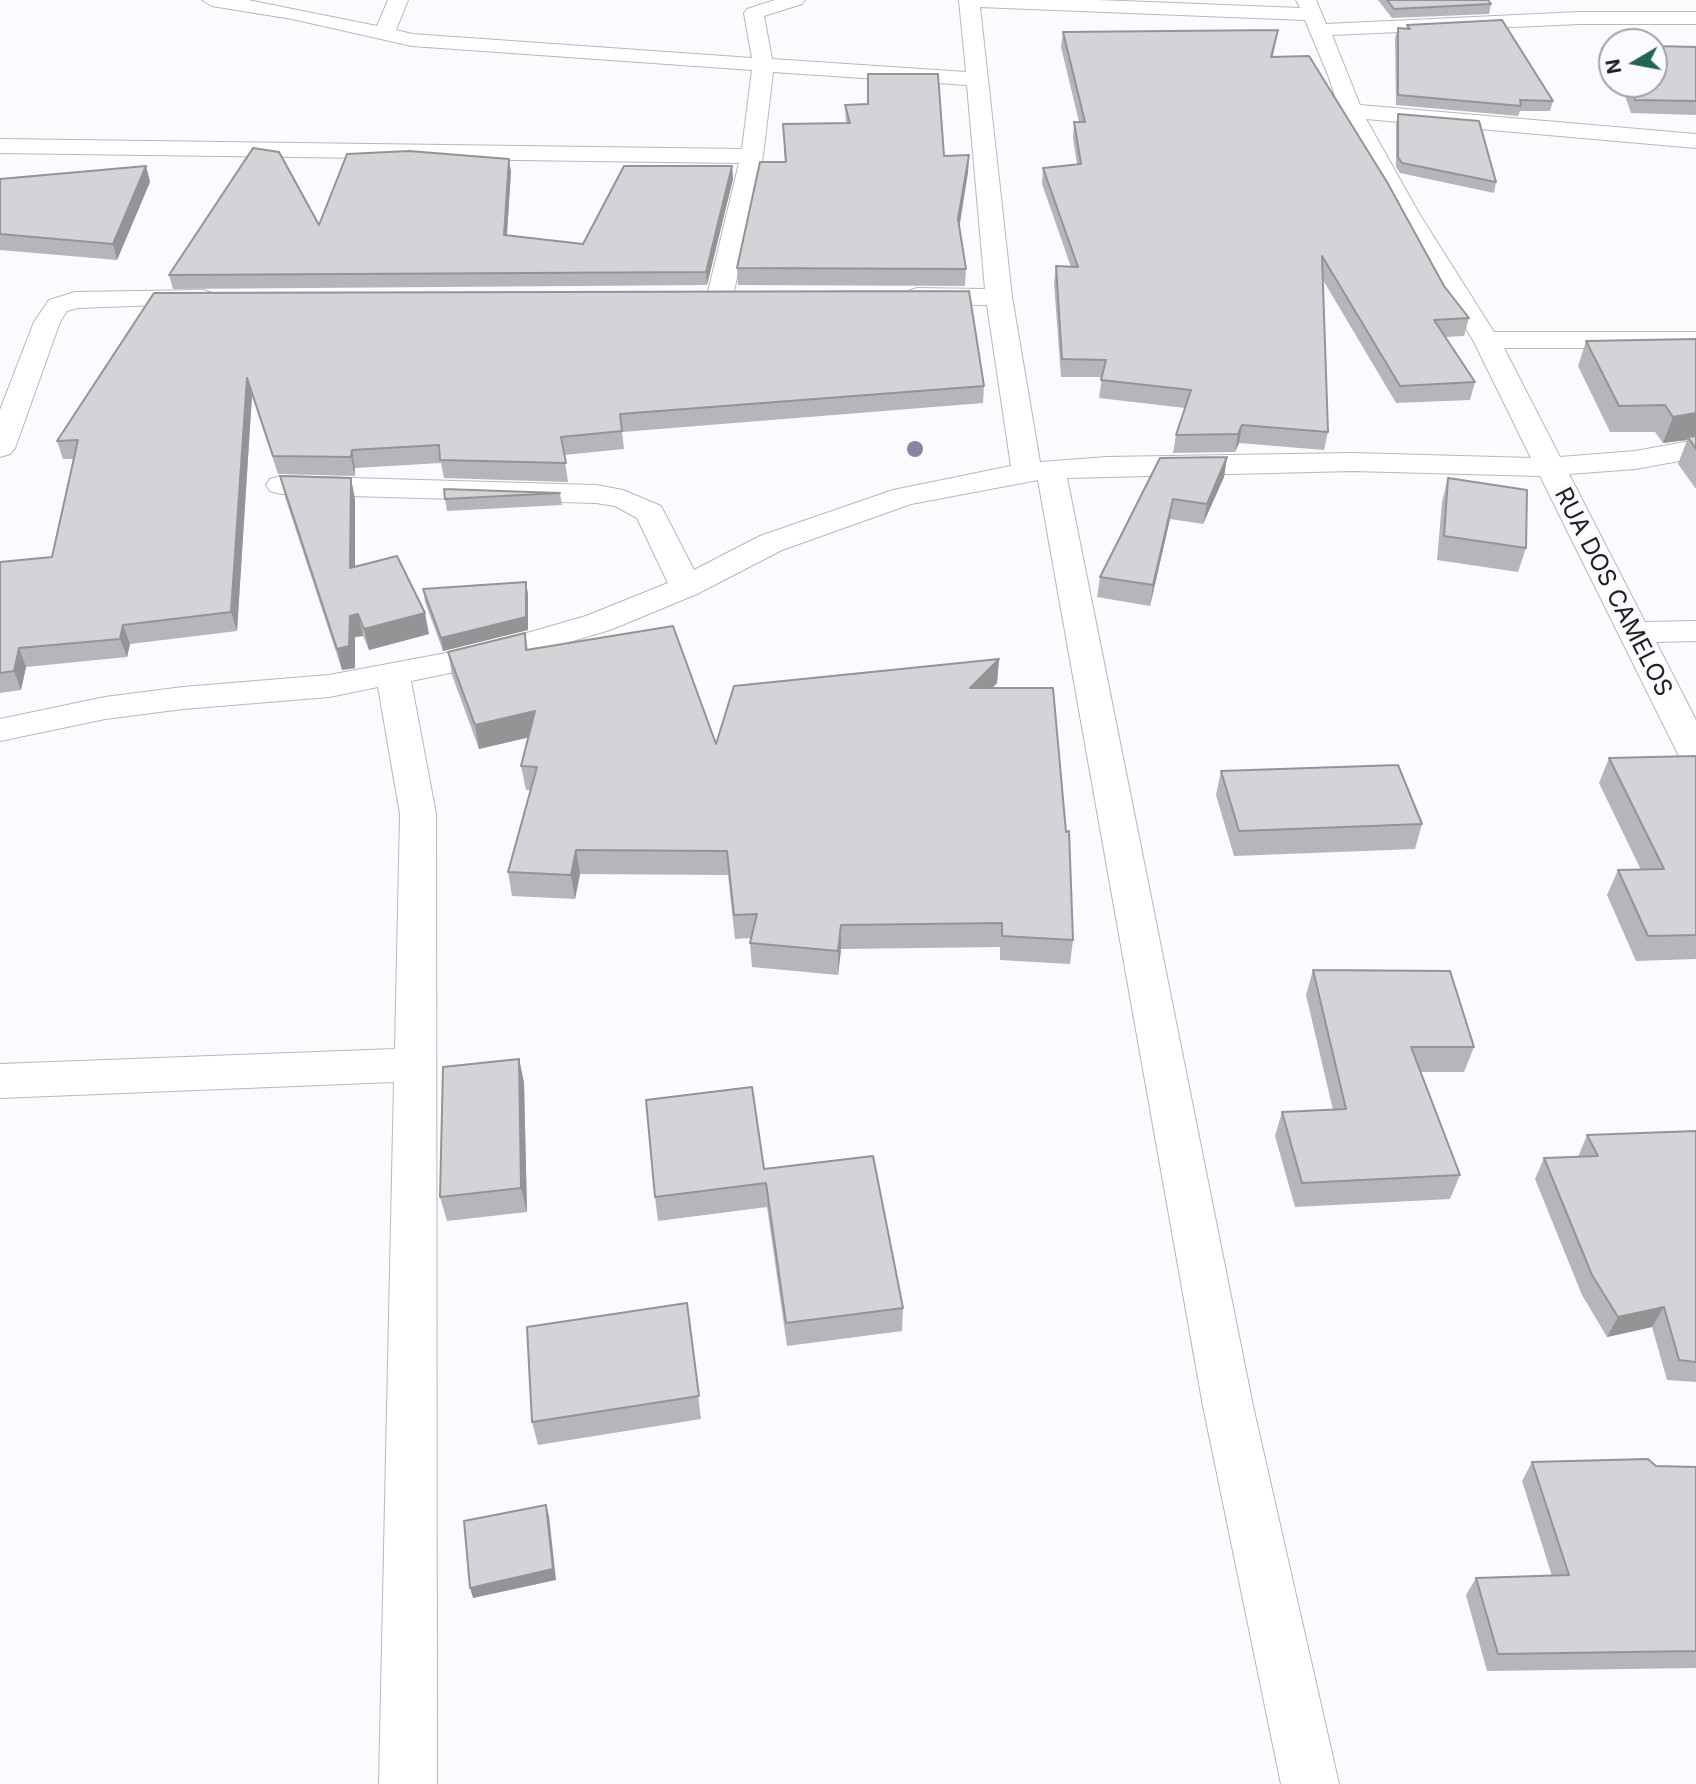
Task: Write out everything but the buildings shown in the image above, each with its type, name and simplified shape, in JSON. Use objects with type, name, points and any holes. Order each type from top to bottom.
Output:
[{"type":"street","points":[[212,0],[292,13],[412,40],[976,79]]},
{"type":"street","points":[[384,32],[398,0]]},
{"type":"street","points":[[720,296],[752,156],[763,64],[754,13],[795,0]]},
{"type":"street","points":[[1310,1784],[1228,1406],[1039,472],[999,297],[969,1],[1312,15],[1696,18]]},
{"type":"street","name":"RUA DOS CAMELOS","points":[[1312,15],[1339,75],[1351,111],[1408,215],[1486,340],[1696,754]]},
{"type":"street","points":[[1351,111],[1696,141]]},
{"type":"street","points":[[0,145],[752,156]]},
{"type":"street","points":[[692,296],[748,296]]},
{"type":"street","points":[[888,296],[999,297]]},
{"type":"street","points":[[0,449],[47,322],[58,306],[75,300],[114,298],[224,298]]},
{"type":"street","points":[[1486,340],[1696,340]]},
{"type":"street","points":[[0,730],[105,709],[183,698],[329,686],[482,657],[598,623],[686,587],[771,544],[904,496],[1039,472],[1107,466],[1353,462],[1549,467],[1635,460],[1696,449]]},
{"type":"street","points":[[281,485],[596,494],[623,499],[650,512],[686,587]]},
{"type":"street","points":[[1633,632],[1696,631]]},
{"type":"street","points":[[393,674],[418,814],[408,1784]]},
{"type":"street","points":[[0,1081],[415,1065]]}]
